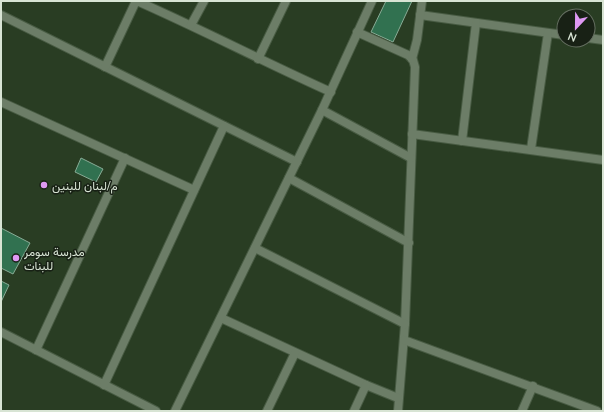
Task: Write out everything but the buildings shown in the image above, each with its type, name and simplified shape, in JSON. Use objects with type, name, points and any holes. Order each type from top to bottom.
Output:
[{"type":"street","points":[[105,67],[137,1],[191,25],[258,59],[331,92]]},
{"type":"street","points":[[191,25],[204,1]]},
{"type":"street","points":[[258,59],[286,1]]},
{"type":"street","points":[[175,411],[331,92],[372,1]]},
{"type":"street","points":[[412,59],[418,40],[422,1]]},
{"type":"street","points":[[1,15],[297,162]]},
{"type":"street","points":[[420,15],[556,34]]},
{"type":"street","points":[[462,141],[476,23]]},
{"type":"street","points":[[357,32],[408,54],[415,67],[405,324],[398,411]]},
{"type":"street","points":[[531,149],[548,33]]},
{"type":"street","points":[[1,102],[194,190]]},
{"type":"street","points":[[322,110],[411,158]]},
{"type":"street","points":[[104,385],[224,126]]},
{"type":"street","points":[[412,134],[603,160]]},
{"type":"street","points":[[36,350],[124,158]]},
{"type":"street","points":[[289,178],[408,243]]},
{"type":"street","points":[[255,248],[405,324]]},
{"type":"street","points":[[221,318],[295,353],[398,398]]},
{"type":"street","points":[[1,332],[156,411]]},
{"type":"street","points":[[404,340],[533,386],[597,411]]},
{"type":"street","points":[[267,411],[295,353]]},
{"type":"street","points":[[354,411],[366,385]]},
{"type":"street","points":[[522,411],[533,386]]},
{"type":"place","name":"م/لبنان للبنين","points":[[44,185]]},
{"type":"place","name":"مدرسة سومر للبنات","points":[[16,258]]}]
